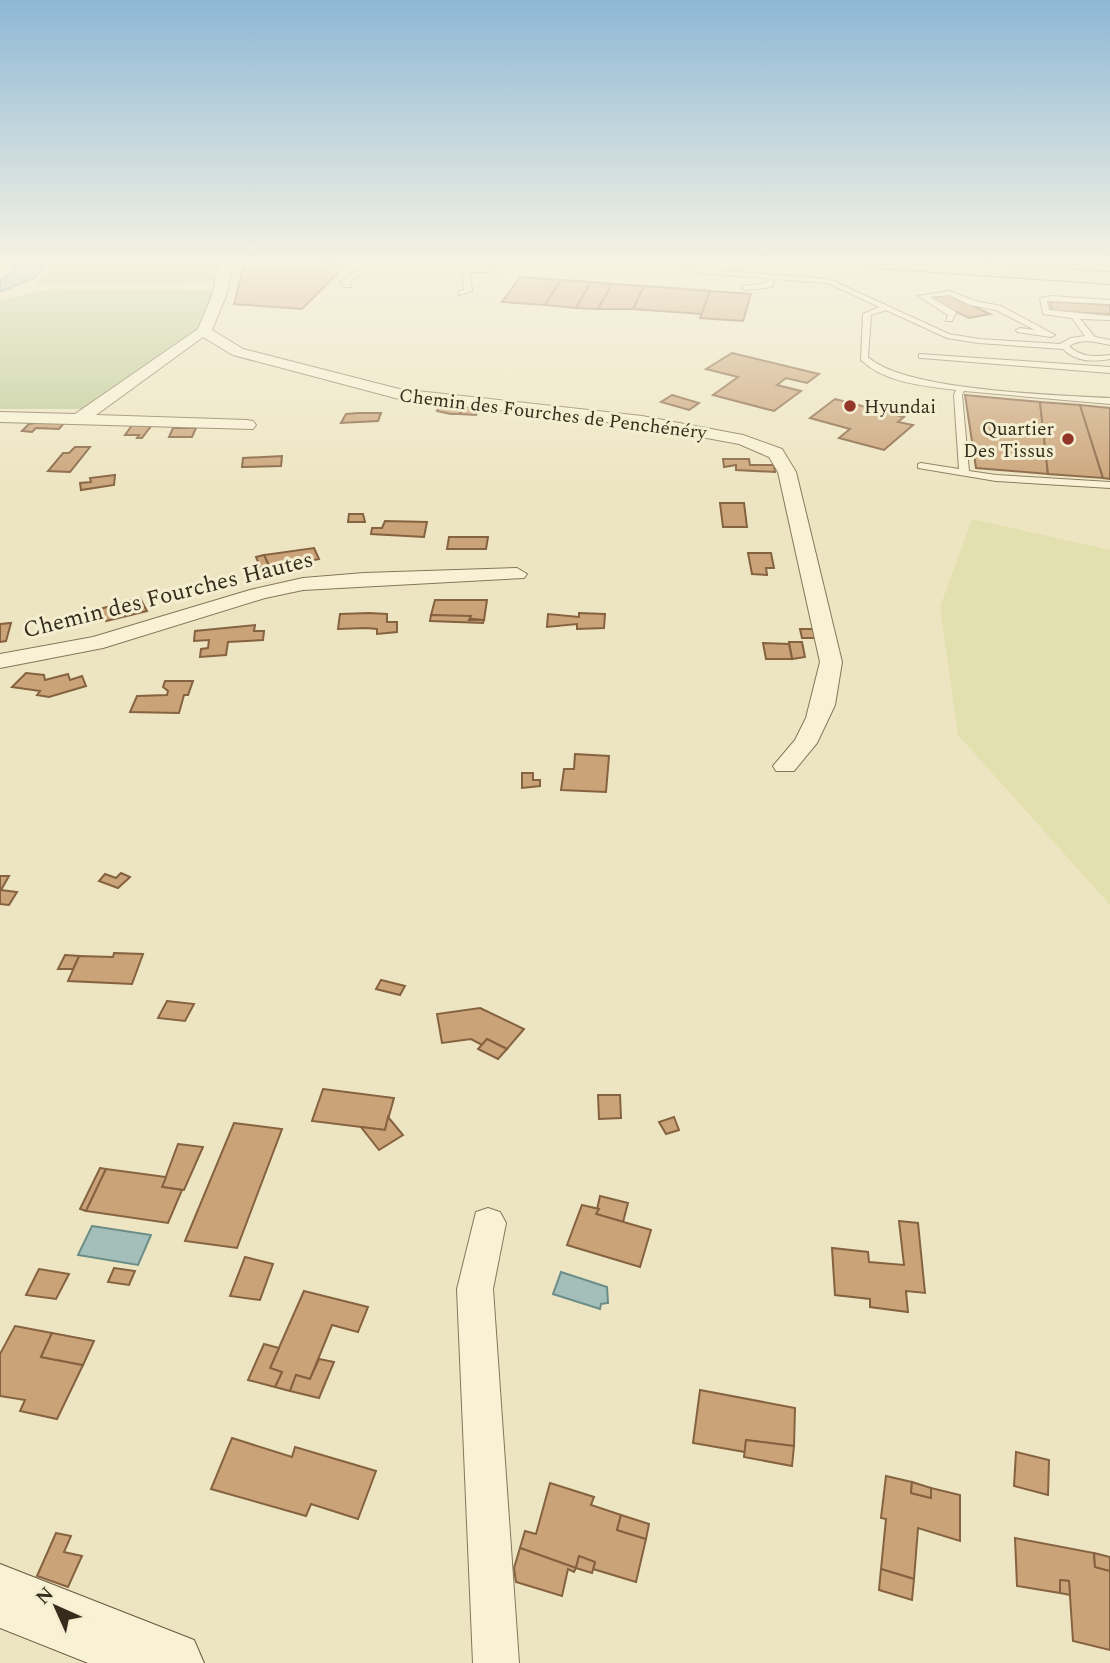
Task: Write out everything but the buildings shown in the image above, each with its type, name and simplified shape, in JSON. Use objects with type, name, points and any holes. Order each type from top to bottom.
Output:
[{"type":"street","points":[[78,420],[195,339]]},
{"type":"street","name":"Chemin des Fourches de Penchénéry","points":[[215,339],[238,352],[386,391],[642,421],[743,440],[776,453],[787,472],[831,662],[828,688],[810,739],[785,765]]},
{"type":"street","points":[[0,417],[247,425]]},
{"type":"street","name":"Chemin des Fourches Hautes","points":[[0,661],[150,629],[246,597],[312,583],[386,577],[517,574]]},
{"type":"street","points":[[488,1223],[475,1289],[496,1663]]},
{"type":"street","points":[[0,1595],[171,1663]]},
{"type":"lane","points":[[865,339],[866,365],[897,377],[962,388],[1110,401]]},
{"type":"lane","points":[[968,339],[1066,344],[1092,339],[1110,343]]},
{"type":"lane","points":[[1057,339],[1080,356],[1099,359],[1110,357]]},
{"type":"lane","points":[[922,356],[1109,372]]},
{"type":"lane","points":[[1099,359],[1109,372]]},
{"type":"lane","points":[[962,388],[958,395],[964,474]]},
{"type":"lane","points":[[921,466],[964,474],[1110,485]]},
{"type":"shaded area","points":[[972,519],[1110,550],[1110,905],[958,735],[940,607]]},
{"type":"green space","points":[[0,339],[186,339],[82,409],[0,409]]},
{"type":"water","points":[[92,1226],[151,1235],[138,1265],[78,1255]]},
{"type":"water","points":[[561,1272],[607,1287],[608,1303],[601,1304],[600,1309],[553,1294]]},
{"type":"place","name":"Hyundai","points":[[850,406]]},
{"type":"place","name":"Quartier Des Tissus","points":[[1068,439]]}]
